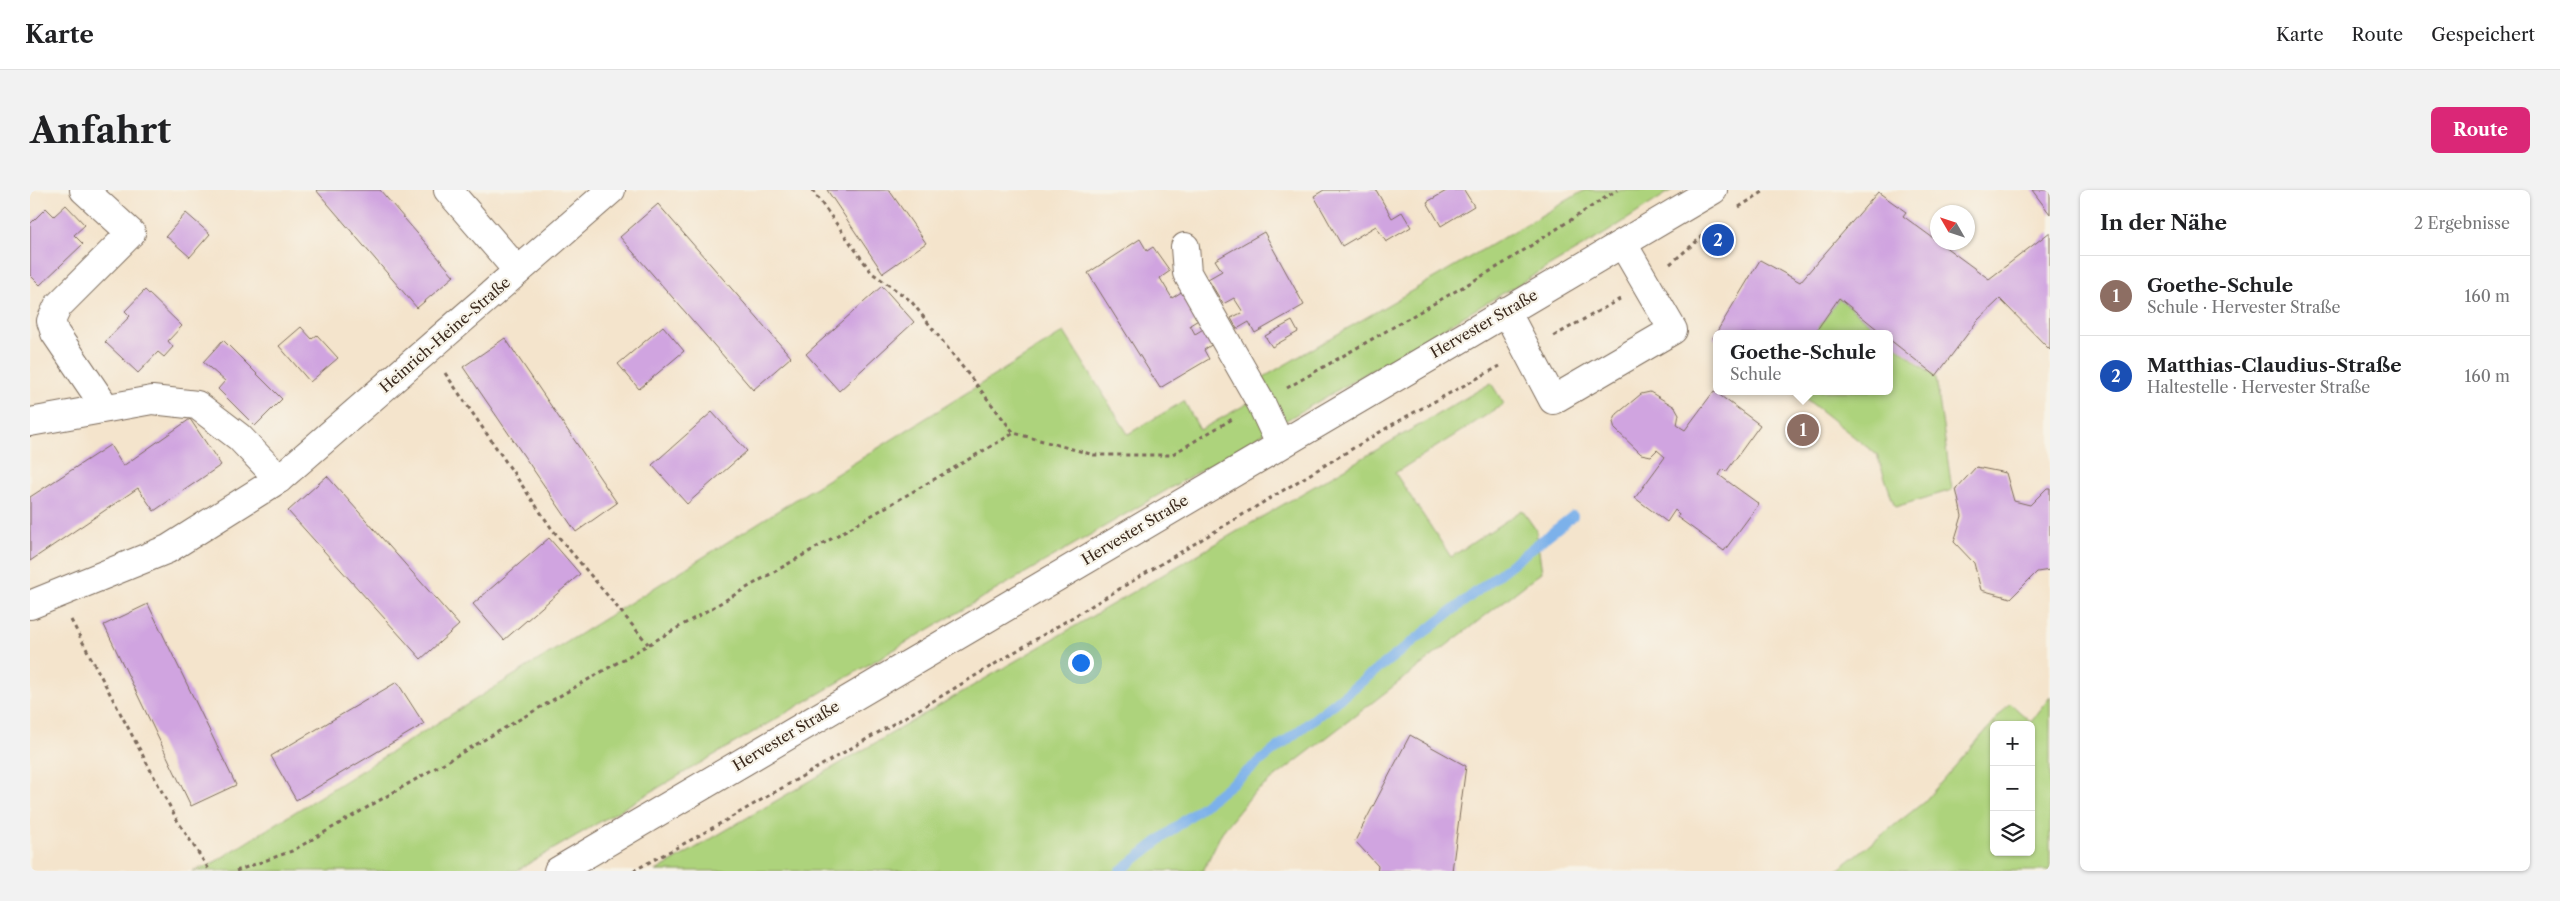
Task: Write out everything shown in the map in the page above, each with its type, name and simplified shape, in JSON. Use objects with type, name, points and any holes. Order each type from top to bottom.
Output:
[{"type":"street","points":[[84,190],[131,233],[58,306],[51,321],[55,333],[106,408]]},
{"type":"street","points":[[448,190],[518,271]]},
{"type":"street","name":"Heinrich-Heine-Straße","points":[[30,604],[57,595],[168,549],[278,479],[611,190]]},
{"type":"street","name":"Hervester Straße","points":[[558,871],[1713,190]]},
{"type":"street","points":[[1506,311],[1553,400],[1673,330],[1623,244]]},
{"type":"street","points":[[1185,247],[1187,273],[1261,403],[1280,444]]},
{"type":"street","points":[[30,422],[152,400],[197,405],[239,437],[278,479]]},
{"type":"path","points":[[812,190],[872,273],[911,301],[1014,433],[1094,455],[1171,455],[1501,265],[1617,190]]},
{"type":"path","points":[[1734,210],[1766,190]]},
{"type":"path","points":[[633,871],[702,834],[940,697],[1400,420],[1646,284],[1719,223]]},
{"type":"path","points":[[429,348],[552,529],[648,644]]},
{"type":"path","points":[[236,871],[292,851],[1014,433]]},
{"type":"path","points":[[57,595],[177,820],[210,871]]},
{"type":"green space","points":[[1585,190],[1672,190],[1606,233],[516,871],[192,871],[210,865],[1064,332],[1128,434],[1184,401],[1200,430],[1252,401],[1245,388]]},
{"type":"green space","points":[[1839,298],[1877,330],[1817,330]]},
{"type":"green space","points":[[1893,343],[1936,378],[1952,490],[1895,507],[1877,455],[1801,395],[1893,395]]},
{"type":"green space","points":[[1491,383],[1504,404],[1395,473],[1451,557],[1522,510],[1536,530],[1542,572],[1252,795],[1222,832],[1203,871],[656,871]]},
{"type":"green space","points":[[2050,697],[2050,871],[1836,871],[1924,802],[1990,726],[1990,856],[2035,856],[2035,721],[2032,721]]},
{"type":"green space","points":[[2010,703],[2030,721],[1994,721]]},
{"type":"building","points":[[316,190],[380,190],[454,276],[417,308]]},
{"type":"building","points":[[827,190],[889,190],[926,243],[883,273]]},
{"type":"building","points":[[1324,190],[1376,190],[1392,218],[1402,212],[1411,227],[1386,242],[1376,226],[1342,246],[1314,196]]},
{"type":"building","points":[[1448,190],[1464,190],[1474,206],[1441,226],[1427,202]]},
{"type":"building","points":[[2032,190],[2050,190],[2050,214]]},
{"type":"building","points":[[1878,192],[1906,212],[1903,216],[1930,236],[1930,250],[1949,250],[1989,279],[2050,232],[2050,350],[2000,299],[1978,320],[1936,376],[1893,342],[1893,330],[1878,330],[1839,298],[1817,330],[1718,330],[1760,260],[1800,282]]},
{"type":"building","points":[[658,204],[791,357],[753,390],[620,237]]},
{"type":"building","points":[[66,205],[85,225],[74,235],[83,244],[40,285],[30,275],[30,224],[46,208],[54,216]]},
{"type":"building","points":[[186,213],[210,234],[190,257],[166,236]]},
{"type":"building","points":[[1264,232],[1304,305],[1255,333],[1249,322],[1237,329],[1231,318],[1243,312],[1234,298],[1223,304],[1208,279],[1222,271],[1215,260]]},
{"type":"building","points":[[1140,239],[1147,251],[1153,247],[1170,271],[1160,278],[1172,298],[1183,291],[1200,319],[1190,325],[1195,334],[1205,328],[1214,343],[1204,350],[1209,359],[1160,388],[1088,273]]},
{"type":"building","points":[[882,286],[914,322],[839,391],[806,354]]},
{"type":"building","points":[[145,290],[182,326],[168,341],[173,347],[164,357],[158,352],[138,373],[105,342],[130,316],[125,311]]},
{"type":"building","points":[[1292,321],[1298,332],[1272,347],[1265,336]]},
{"type":"building","points":[[663,326],[684,351],[639,389],[618,364]]},
{"type":"building","points":[[301,327],[312,339],[317,335],[338,358],[310,382],[279,346]]},
{"type":"building","points":[[505,338],[617,503],[576,532],[463,367]]},
{"type":"building","points":[[223,340],[282,399],[255,426],[218,389],[225,381],[203,362]]},
{"type":"building","points":[[1650,392],[1675,407],[1679,414],[1677,425],[1685,430],[1713,392],[1713,395],[1719,395],[1760,425],[1726,472],[1723,469],[1719,475],[1759,504],[1724,551],[1677,517],[1679,514],[1675,510],[1667,522],[1635,498],[1665,457],[1657,450],[1651,456],[1641,454],[1615,429],[1613,422],[1617,414],[1641,394]]},
{"type":"building","points":[[712,412],[747,451],[687,504],[652,465]]},
{"type":"building","points":[[190,419],[221,465],[154,511],[138,488],[30,561],[30,497],[110,445],[123,466]]},
{"type":"building","points":[[1976,467],[2006,473],[2014,501],[2030,505],[2047,488],[2050,488],[2050,570],[2037,572],[2011,598],[1981,590],[1974,563],[1954,542],[1962,516],[1956,489]]},
{"type":"building","points":[[327,476],[459,625],[421,659],[288,511]]},
{"type":"building","points":[[549,538],[580,574],[504,640],[473,604]]},
{"type":"building","points":[[148,604],[236,785],[191,806],[104,625]]},
{"type":"building","points":[[397,682],[424,724],[296,800],[271,756]]},
{"type":"building","points":[[1410,735],[1466,766],[1452,871],[1377,871],[1378,866],[1355,841]]},
{"type":"waterway","points":[[1120,871],[1573,516]]},
{"type":"place","name":"Matthias-Claudius-Straße","points":[[1718,240]]},
{"type":"place","name":"Goethe-Schule","points":[[1803,430]]}]
